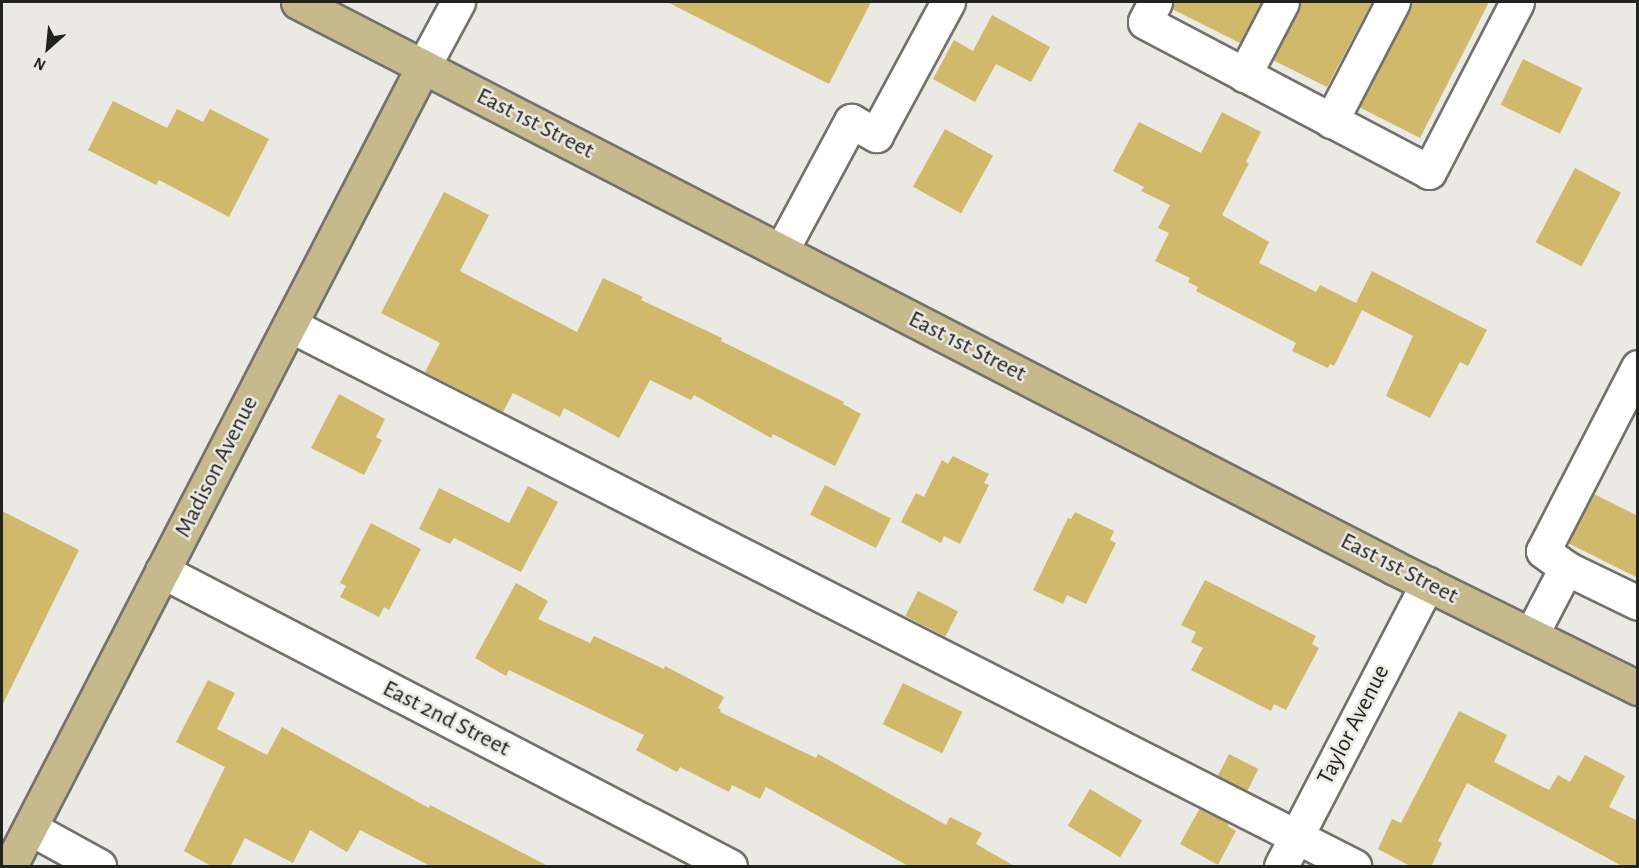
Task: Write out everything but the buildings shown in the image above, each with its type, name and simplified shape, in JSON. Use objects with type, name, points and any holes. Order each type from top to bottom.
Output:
[{"type":"main road","name":"East 1st Street","points":[[298,2],[1427,584],[1638,688]]},
{"type":"main road","name":"Madison Avenue","points":[[10,867],[423,67]]},
{"type":"street","points":[[423,67],[458,2]]},
{"type":"street","points":[[781,251],[851,121],[876,135],[948,2]]},
{"type":"street","points":[[1155,2],[1145,22],[1429,172],[1517,2]]},
{"type":"street","points":[[1244,75],[1282,2]]},
{"type":"street","points":[[1331,121],[1393,2]]},
{"type":"street","points":[[290,325],[1354,867]]},
{"type":"street","points":[[1638,367],[1543,551],[1566,568],[1638,603]]},
{"type":"street","points":[[1531,635],[1566,568]]},
{"type":"street","name":"East 2nd Street","points":[[162,572],[730,867]]},
{"type":"street","name":"Taylor Avenue","points":[[1281,867],[1427,584]]},
{"type":"street","points":[[30,828],[99,867]]}]
